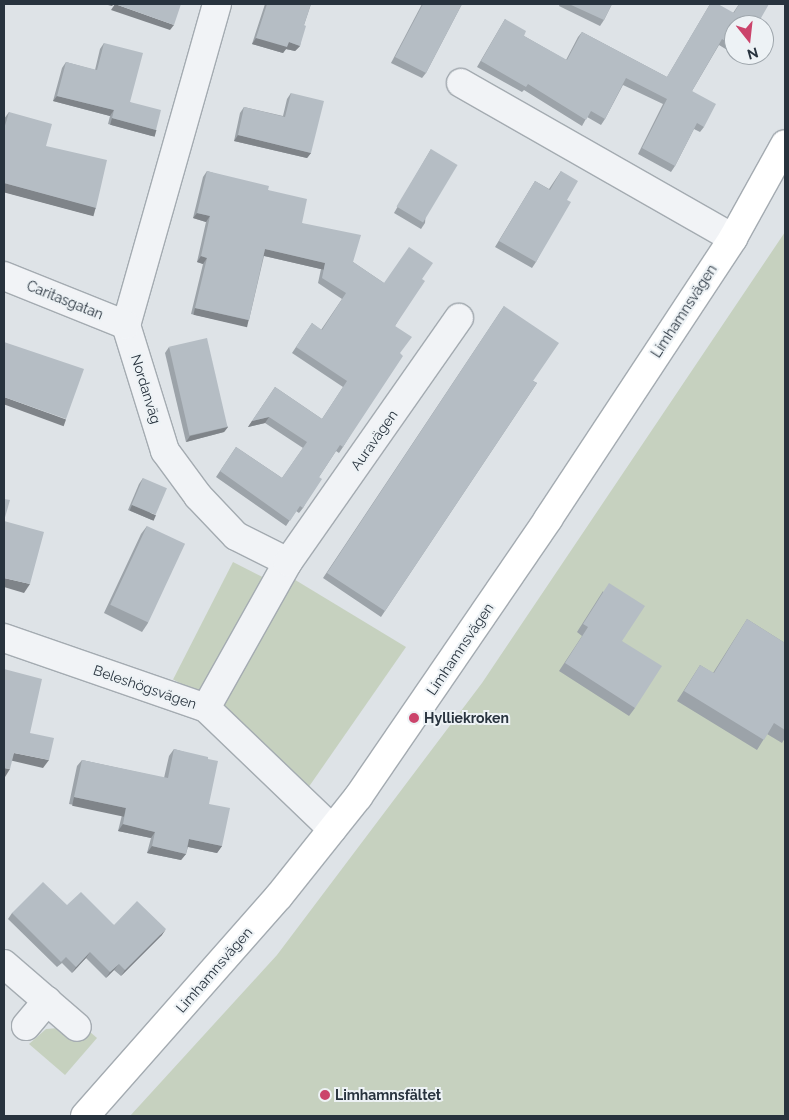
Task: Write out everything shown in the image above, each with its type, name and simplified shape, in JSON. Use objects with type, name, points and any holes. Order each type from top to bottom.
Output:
[{"type":"main road","name":"Limhamnsvägen","points":[[84,1116],[279,896],[332,830],[397,742],[548,519],[733,238],[785,144]]},
{"type":"street","points":[[126,325],[217,4]]},
{"type":"street","points":[[461,83],[733,238]]},
{"type":"street","name":"Caritasgatan","points":[[4,276],[126,325]]},
{"type":"street","name":"Auravägen","points":[[288,562],[459,318]]},
{"type":"street","name":"Nordanväg","points":[[126,325],[165,451],[198,496],[236,536],[288,562]]},
{"type":"street","points":[[206,708],[288,562]]},
{"type":"street","name":"Beleshögsvägen","points":[[4,638],[206,708],[332,830]]},
{"type":"street","points":[[4,964],[78,1027]]},
{"type":"street","points":[[26,1026],[46,1001]]},
{"type":"green space","points":[[785,232],[785,1116],[130,1116],[277,955],[482,683]]},
{"type":"green space","points":[[233,562],[266,579],[206,696],[173,680]]},
{"type":"green space","points":[[292,578],[406,647],[308,788],[220,705]]},
{"type":"green space","points":[[83,1026],[97,1038],[65,1075],[29,1044],[46,1029]]},
{"type":"building","points":[[115,4],[181,4],[174,25]]},
{"type":"building","points":[[267,4],[311,4],[300,46],[289,42],[287,47],[256,38]]},
{"type":"building","points":[[423,4],[462,4],[426,73],[395,57]]},
{"type":"building","points":[[569,4],[612,4],[604,20]]},
{"type":"building","points":[[710,4],[718,4],[734,13],[739,4],[769,4],[763,15],[724,15],[724,40],[722,39],[692,91],[716,104],[704,127],[697,123],[675,166],[642,148],[667,99],[626,78],[605,119],[591,111],[586,120],[528,84],[526,87],[481,61],[505,19],[526,31],[524,36],[567,60],[582,32],[667,77]]},
{"type":"building","points":[[104,43],[143,53],[130,102],[161,110],[156,130],[112,118],[114,110],[57,96],[66,62],[97,70]]},
{"type":"building","points":[[291,93],[324,101],[311,153],[238,135],[244,107],[285,117]]},
{"type":"building","points":[[9,112],[52,124],[46,146],[107,160],[96,208],[4,183],[4,129]]},
{"type":"building","points":[[431,149],[458,165],[423,222],[396,206]]},
{"type":"building","points":[[207,171],[269,186],[268,190],[307,199],[302,223],[361,235],[353,262],[384,283],[409,247],[433,263],[422,279],[425,281],[395,326],[412,337],[400,353],[403,356],[343,447],[340,445],[319,477],[322,479],[303,508],[300,506],[290,521],[220,471],[236,447],[282,478],[307,442],[269,417],[252,421],[275,387],[322,419],[347,381],[296,347],[312,323],[322,330],[346,293],[322,278],[325,263],[265,249],[249,320],[195,308],[207,258],[201,256],[210,216],[197,213]]},
{"type":"building","points":[[561,171],[578,181],[567,200],[571,202],[536,262],[499,241],[535,181],[550,190]]},
{"type":"building","points":[[504,306],[559,343],[533,381],[537,383],[385,611],[327,573]]},
{"type":"building","points":[[207,338],[227,427],[189,435],[169,347]]},
{"type":"building","points":[[4,342],[84,369],[66,419],[4,397]]},
{"type":"building","points":[[143,478],[167,488],[156,515],[132,505]]},
{"type":"building","points":[[4,499],[10,500],[4,521]]},
{"type":"building","points":[[4,521],[44,532],[30,584],[4,578]]},
{"type":"building","points":[[147,526],[185,544],[148,623],[110,605]]},
{"type":"building","points":[[609,583],[645,606],[622,641],[662,666],[635,708],[565,663],[588,627],[583,624]]},
{"type":"building","points":[[747,619],[785,643],[785,730],[774,723],[764,740],[684,691],[700,665],[714,673]]},
{"type":"building","points":[[4,669],[42,679],[30,733],[54,738],[49,760],[14,753],[10,769],[4,768]]},
{"type":"building","points":[[174,749],[218,761],[209,804],[230,808],[222,846],[189,839],[186,854],[152,846],[155,832],[123,824],[126,808],[74,797],[82,760],[168,778]]},
{"type":"building","points":[[43,882],[67,905],[81,892],[114,925],[137,901],[166,929],[125,970],[119,964],[110,972],[90,952],[76,967],[66,957],[61,962],[12,913]]},
{"type":"place","name":"Hylliekroken","points":[[414,718]]},
{"type":"place","name":"Limhamnsfältet","points":[[325,1095]]}]
